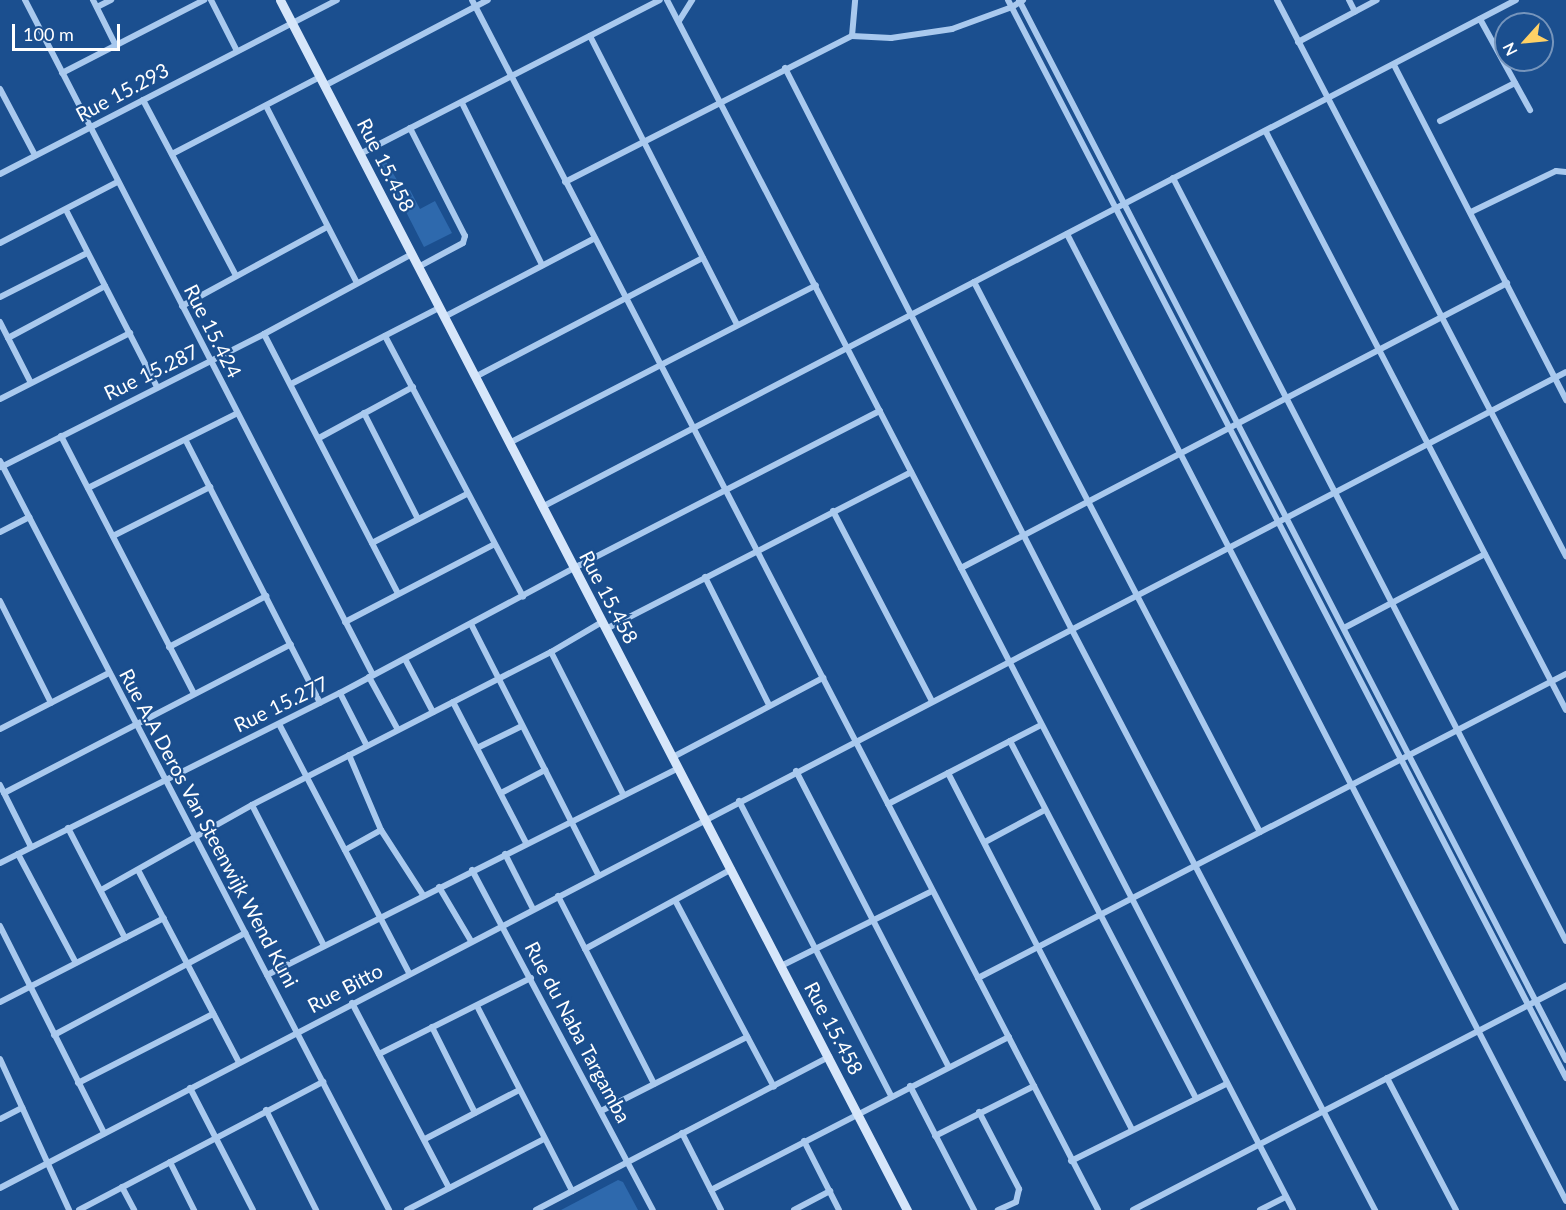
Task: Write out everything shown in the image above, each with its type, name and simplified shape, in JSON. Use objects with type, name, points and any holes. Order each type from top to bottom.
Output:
[{"type":"main road","name":"Rue 15.458","points":[[280,0],[907,1210]]},
{"type":"street","name":"Rue 15.424","points":[[25,0],[345,622],[398,730]]},
{"type":"street","points":[[93,0],[116,46]]},
{"type":"street","points":[[97,7],[111,0]]},
{"type":"street","points":[[62,73],[204,0]]},
{"type":"street","points":[[211,0],[237,51]]},
{"type":"street","name":"Rue 15.293","points":[[0,174],[337,0]]},
{"type":"street","points":[[472,0],[1098,1210]]},
{"type":"street","points":[[172,154],[266,106],[488,0]]},
{"type":"street","points":[[360,154],[660,0]]},
{"type":"street","points":[[667,0],[1293,1210]]},
{"type":"street","points":[[679,21],[692,0]]},
{"type":"street","points":[[852,36],[855,0]]},
{"type":"street","points":[[1008,0],[1403,758],[1566,1078]]},
{"type":"street","points":[[1277,0],[1566,556]]},
{"type":"street","points":[[1349,0],[1355,12]]},
{"type":"street","points":[[1298,42],[1377,0]]},
{"type":"street","points":[[542,507],[1516,0]]},
{"type":"street","points":[[565,182],[785,68],[852,36],[891,38],[952,28],[1012,7],[1021,1],[1566,1060]]},
{"type":"street","points":[[1480,19],[1530,110]]},
{"type":"street","points":[[590,36],[736,325]]},
{"type":"street","points":[[1394,65],[1566,400]]},
{"type":"street","points":[[785,68],[1071,628],[1197,865],[1375,1210]]},
{"type":"street","points":[[1050,80],[1058,76]]},
{"type":"street","points":[[1440,122],[1515,83]]},
{"type":"street","points":[[0,89],[35,155]]},
{"type":"street","points":[[143,100],[236,276]]},
{"type":"street","points":[[462,102],[542,265]]},
{"type":"street","points":[[0,108],[8,104]]},
{"type":"street","points":[[266,106],[357,283]]},
{"type":"street","points":[[1071,122],[1079,117]]},
{"type":"street","points":[[410,128],[465,236],[463,243],[418,267]]},
{"type":"street","points":[[1266,132],[1566,710]]},
{"type":"street","points":[[1471,212],[1556,171],[1566,172]]},
{"type":"street","points":[[1173,178],[1460,729],[1566,941]]},
{"type":"street","points":[[0,243],[117,182]]},
{"type":"street","points":[[66,210],[157,387]]},
{"type":"street","points":[[182,306],[327,227]]},
{"type":"street","points":[[1067,234],[1566,1201]]},
{"type":"street","points":[[444,317],[595,238]]},
{"type":"street","points":[[0,297],[87,253]]},
{"type":"street","name":"Rue 15.287","points":[[1,465],[210,362],[412,254]]},
{"type":"street","points":[[475,377],[703,258]]},
{"type":"street","points":[[974,282],[1260,832]]},
{"type":"street","points":[[961,568],[1507,284]]},
{"type":"street","points":[[508,443],[816,285]]},
{"type":"street","points":[[8,338],[105,286]]},
{"type":"street","points":[[291,384],[439,308]]},
{"type":"street","points":[[0,322],[31,383]]},
{"type":"street","points":[[0,399],[130,333]]},
{"type":"street","points":[[264,334],[398,594]]},
{"type":"street","points":[[385,336],[466,494],[523,597]]},
{"type":"street","name":"Rue Bitto","points":[[0,1188],[598,874],[1566,372]]},
{"type":"street","points":[[319,438],[413,387]]},
{"type":"street","name":"Rue 15.277","points":[[0,863],[165,778],[340,693],[574,568],[880,411]]},
{"type":"street","points":[[364,413],[418,519]]},
{"type":"street","points":[[88,488],[236,414]]},
{"type":"street","points":[[61,436],[194,694]]},
{"type":"street","points":[[186,441],[320,703]]},
{"type":"street","name":"Rue A.A Deros Van Steenwijk Wend Kuni","points":[[1,465],[389,1210]]},
{"type":"street","points":[[101,890],[252,805],[911,472]]},
{"type":"street","points":[[113,536],[210,487]]},
{"type":"street","points":[[372,543],[466,494]]},
{"type":"street","points":[[833,511],[932,701]]},
{"type":"street","points":[[0,532],[29,517]]},
{"type":"street","points":[[345,622],[493,545]]},
{"type":"street","points":[[1344,628],[1485,554]]},
{"type":"street","points":[[705,577],[769,705]]},
{"type":"street","points":[[169,647],[266,596]]},
{"type":"street","points":[[0,601],[51,703]]},
{"type":"street","points":[[471,624],[598,874]]},
{"type":"street","points":[[4,793],[291,644]]},
{"type":"street","points":[[551,652],[623,794]]},
{"type":"street","points":[[405,659],[433,712]]},
{"type":"street","points":[[1,726],[109,673]]},
{"type":"street","points":[[978,978],[1566,674]]},
{"type":"street","points":[[673,757],[823,678]]},
{"type":"street","points":[[340,693],[368,746]]},
{"type":"street","points":[[453,702],[526,843]]},
{"type":"street","points":[[279,724],[409,974]]},
{"type":"street","points":[[888,804],[1041,724]]},
{"type":"street","points":[[477,748],[522,726]]},
{"type":"street","points":[[1010,741],[1196,1099]]},
{"type":"street","points":[[349,755],[381,830],[423,895]]},
{"type":"street","points":[[267,975],[678,768]]},
{"type":"street","points":[[501,793],[545,770]]},
{"type":"street","points":[[796,771],[948,1066]]},
{"type":"street","points":[[948,772],[1040,946],[1132,1129]]},
{"type":"street","points":[[0,785],[31,847]]},
{"type":"street","points":[[739,801],[891,1096]]},
{"type":"street","points":[[252,805],[324,946]]},
{"type":"street","points":[[985,842],[1045,810]]},
{"type":"street","points":[[68,828],[125,938]]},
{"type":"street","points":[[345,850],[381,830]]},
{"type":"street","points":[[18,854],[76,963]]},
{"type":"street","points":[[505,854],[532,909]]},
{"type":"street","points":[[585,949],[676,902],[732,869]]},
{"type":"street","points":[[138,870],[238,1062]]},
{"type":"street","name":"Rue du Naba Targamba","points":[[472,870],[653,1210]]},
{"type":"street","points":[[439,887],[471,941]]},
{"type":"street","points":[[781,966],[932,891]]},
{"type":"street","points":[[558,896],[654,1084]]},
{"type":"street","points":[[676,902],[774,1087]]},
{"type":"street","points":[[0,1002],[164,918]]},
{"type":"street","points":[[0,926],[104,1133]]},
{"type":"street","points":[[54,1035],[245,933]]},
{"type":"street","points":[[380,1054],[531,978]]},
{"type":"street","points":[[1133,1210],[1566,986]]},
{"type":"street","points":[[352,1003],[449,1188]]},
{"type":"street","points":[[477,1006],[572,1191]]},
{"type":"street","points":[[78,1083],[213,1014]]},
{"type":"street","points":[[432,1027],[475,1113]]},
{"type":"street","points":[[601,1111],[747,1037]]},
{"type":"street","points":[[711,1190],[948,1066],[1009,1038]]},
{"type":"street","points":[[536,1210],[829,1057]]},
{"type":"street","points":[[0,1059],[69,1210]]},
{"type":"street","points":[[1387,1078],[1456,1210]]},
{"type":"street","points":[[79,1210],[322,1082]]},
{"type":"street","points":[[1071,1161],[1226,1084]]},
{"type":"street","points":[[910,1086],[974,1210]]},
{"type":"street","points":[[935,1136],[1034,1086]]},
{"type":"street","points":[[190,1088],[253,1210]]},
{"type":"street","points":[[425,1139],[519,1090]]},
{"type":"street","points":[[0,1119],[22,1108]]},
{"type":"street","points":[[266,1110],[316,1210]]},
{"type":"street","points":[[980,1112],[1019,1189],[1016,1202],[998,1210]]},
{"type":"street","points":[[682,1133],[721,1210]]},
{"type":"street","points":[[407,1210],[544,1139]]},
{"type":"street","points":[[804,1142],[839,1210]]},
{"type":"street","points":[[170,1162],[194,1210]]},
{"type":"street","points":[[122,1187],[134,1210]]},
{"type":"street","points":[[794,1210],[830,1191]]},
{"type":"street","points":[[1260,1210],[1286,1197]]},
{"type":"shaded area","points":[[385,160],[397,180],[393,182],[400,195],[410,190],[420,209],[435,201],[452,233],[424,247],[380,161]]},
{"type":"shaded area","points":[[618,1180],[623,1182],[638,1210],[561,1210]]}]
